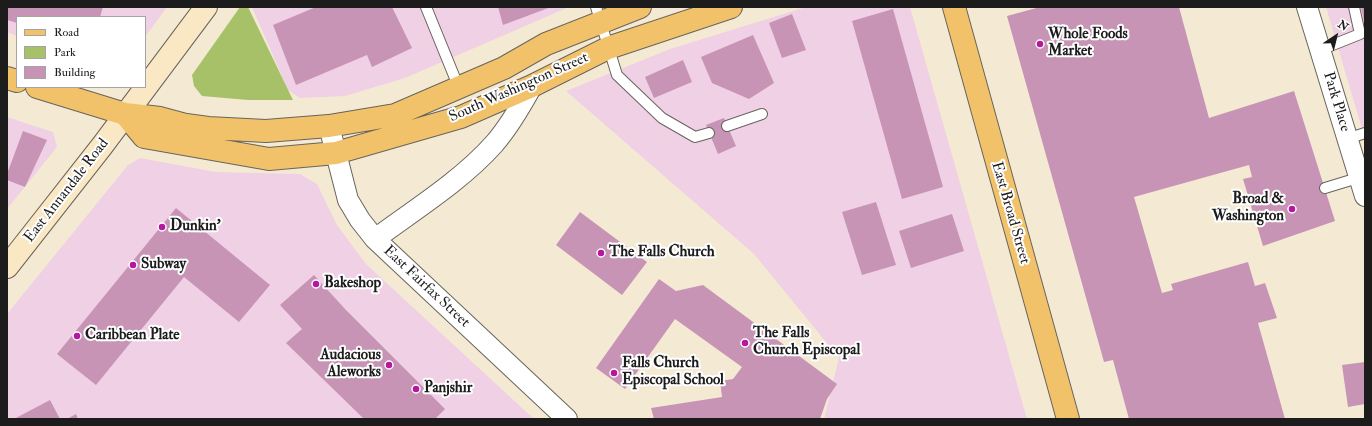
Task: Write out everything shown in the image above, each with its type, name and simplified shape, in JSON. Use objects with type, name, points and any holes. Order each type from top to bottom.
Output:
[{"type":"main road","name":"East Annandale Road","points":[[146,87],[206,7]]},
{"type":"main road","name":"South Washington Street","points":[[40,88],[126,114],[160,118],[186,125],[208,128],[266,131],[329,126],[395,115],[504,68],[598,15],[640,7]]},
{"type":"main road","name":"South Washington Street","points":[[126,114],[144,137],[239,155],[269,159],[336,153],[461,117],[532,86],[608,48],[731,7]]},
{"type":"main road","name":"East Broad Street","points":[[954,7],[1068,419]]},
{"type":"main road","name":"East Annandale Road","points":[[7,267],[145,88]]},
{"type":"street","name":"Park Place","points":[[1307,7],[1320,50],[1356,136],[1365,196]]},
{"type":"street","points":[[375,239],[473,164],[494,144],[516,116],[532,86]]},
{"type":"street","name":"East Fairfax Street","points":[[329,126],[348,200],[360,220],[375,239],[567,419]]},
{"type":"lane","points":[[426,7],[460,88]]},
{"type":"lane","points":[[1320,50],[1360,34],[1354,7]]},
{"type":"lane","points":[[598,15],[617,75],[662,118],[695,137],[709,133]]},
{"type":"lane","points":[[727,126],[762,114]]},
{"type":"lane","points":[[1325,188],[1362,176]]},
{"type":"shaded area","points":[[7,7],[167,7],[146,36],[146,16],[16,16],[16,36],[7,32]]},
{"type":"shaded area","points":[[252,7],[569,7],[405,78],[345,96],[300,98],[288,90]]},
{"type":"shaded area","points":[[806,7],[910,7],[1027,419],[824,419],[839,358],[754,254],[566,91],[670,49]]},
{"type":"shaded area","points":[[1326,7],[1365,7],[1365,139]]},
{"type":"shaded area","points":[[7,117],[53,132],[57,147],[7,209]]},
{"type":"shaded area","points":[[140,158],[216,172],[300,174],[317,184],[337,225],[366,264],[534,419],[7,419],[7,314],[128,165]]},
{"type":"green space","points":[[240,7],[248,7],[293,100],[248,100],[202,96],[194,86],[192,75]]},
{"type":"building","points":[[7,7],[103,7],[100,16],[16,16],[16,23],[7,20]]},
{"type":"building","points":[[316,7],[392,7],[412,48],[372,67],[367,55],[296,85],[273,25]]},
{"type":"building","points":[[498,7],[551,7],[503,25]]},
{"type":"building","name":"Broad & Washington","points":[[1040,7],[1179,7],[1209,118],[1294,91],[1335,221],[1263,246],[1243,179],[1252,177],[1249,165],[1134,197],[1162,293],[1173,290],[1171,284],[1248,262],[1255,286],[1265,283],[1277,318],[1258,323],[1285,419],[1129,419],[1113,360],[1104,362],[1007,16]]},
{"type":"building","points":[[1361,7],[1365,7],[1365,21],[1364,21]]},
{"type":"building","points":[[893,9],[943,187],[902,199],[852,21]]},
{"type":"building","points":[[792,14],[806,50],[782,58],[769,23]]},
{"type":"building","points":[[753,35],[774,83],[749,99],[712,83],[701,57]]},
{"type":"building","points":[[683,60],[692,82],[654,98],[645,77]]},
{"type":"building","points":[[724,118],[736,146],[718,154],[706,125]]},
{"type":"building","points":[[23,131],[47,140],[25,187],[7,180],[7,174]]},
{"type":"building","points":[[876,202],[896,265],[862,275],[842,212]]},
{"type":"building","points":[[176,208],[270,285],[239,322],[184,277],[96,385],[57,354]]},
{"type":"building","name":"The Falls Church","points":[[580,212],[647,262],[622,295],[556,245]]},
{"type":"building","points":[[952,214],[964,251],[911,268],[899,231]]},
{"type":"building","points":[[314,275],[345,309],[445,409],[435,419],[364,419],[286,343],[302,329],[280,305]]},
{"type":"building","name":"The Falls Church Episcopal","points":[[659,279],[676,291],[703,285],[837,384],[827,399],[820,419],[654,419],[651,408],[722,397],[720,381],[733,379],[742,367],[675,319],[625,389],[596,368]]},
{"type":"building","points":[[1365,362],[1365,404],[1348,407],[1342,365]]},
{"type":"building","points":[[50,400],[60,419],[14,419]]},
{"type":"building","points":[[76,414],[78,419],[67,419]]},
{"type":"place","name":"Whole Foods Market","points":[[1040,44]]},
{"type":"place","name":"Broad & Washington","points":[[1292,209]]},
{"type":"place","name":"Dunkin'","points":[[162,227]]},
{"type":"place","name":"The Falls Church","points":[[601,253]]},
{"type":"place","name":"Subway","points":[[133,265]]},
{"type":"place","name":"Bakeshop","points":[[316,284]]},
{"type":"place","name":"Caribbean Plate","points":[[77,336]]},
{"type":"place","name":"The Falls Church Episcopal","points":[[745,343]]},
{"type":"place","name":"Audacious Aleworks","points":[[389,365]]},
{"type":"place","name":"Falls Church Episcopal School","points":[[614,373]]},
{"type":"place","name":"Panjshir","points":[[416,389]]}]
